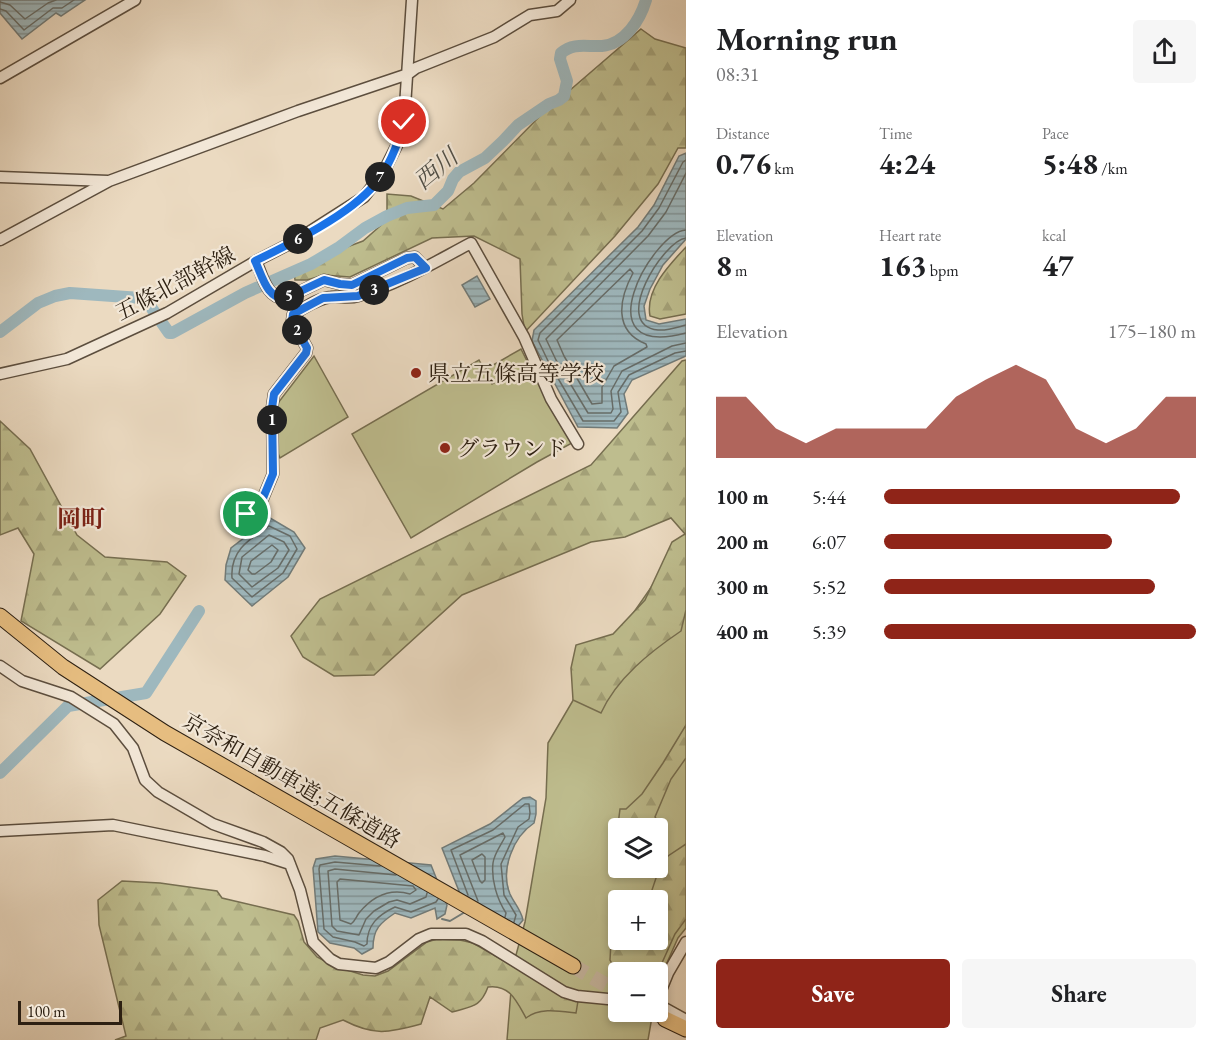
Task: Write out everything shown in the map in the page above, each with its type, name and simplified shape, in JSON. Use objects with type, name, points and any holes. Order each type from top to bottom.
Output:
[{"type":"highway","name":"京奈和自動車道;五條道路","points":[[0,616],[63,667],[165,733],[573,966]]},
{"type":"highway","points":[[668,1013],[686,1029]]},
{"type":"street","points":[[0,78],[135,0]]},
{"type":"street","name":"五條北部幹線","points":[[0,374],[67,359],[167,313],[255,261],[295,241],[364,197],[384,171],[398,143],[404,122],[412,0]]},
{"type":"street","points":[[0,240],[109,181],[298,111],[408,74],[416,68],[494,36],[530,15],[557,10],[570,0]]},
{"type":"street","points":[[0,177],[109,181]]},
{"type":"street","points":[[246,514],[263,498],[273,474],[272,408],[274,394],[306,353],[307,348],[292,321],[293,314],[323,298],[358,296],[426,268],[471,243],[524,337],[551,399],[579,444]]},
{"type":"street","points":[[255,261],[272,294],[280,298],[286,298],[324,280],[352,285],[407,258],[415,257],[426,268]]},
{"type":"street","points":[[0,666],[22,681],[71,697],[109,720],[128,740],[145,780],[158,792],[204,819],[281,852],[291,864],[305,906],[313,942],[322,953],[339,964],[376,968],[389,962],[419,939],[431,934],[466,934],[482,941],[564,992],[577,996],[608,999]]},
{"type":"street","points":[[0,831],[113,825],[266,856],[291,864]]},
{"type":"street","points":[[266,856],[281,852]]},
{"type":"street","points":[[668,973],[686,942]]},
{"type":"street","points":[[668,1011],[686,1020]]},
{"type":"green space","points":[[641,29],[655,39],[686,48],[686,148],[678,148],[658,184],[615,236],[525,332],[520,259],[474,236],[432,238],[350,277],[324,275],[307,280],[295,280],[294,271],[312,260],[363,241],[387,220],[387,194],[411,196],[443,209],[474,183],[540,116]]},
{"type":"green space","points":[[686,247],[686,314],[660,319],[650,316],[649,306],[655,287]]},
{"type":"green space","name":"グラウンド","points":[[521,349],[572,443],[411,538],[352,434],[479,360],[492,384],[494,383],[486,369]]},
{"type":"green space","points":[[314,356],[348,417],[280,458],[277,451],[278,403]]},
{"type":"green space","points":[[686,360],[686,610],[681,631],[625,677],[601,713],[573,700],[571,668],[576,645],[613,634],[645,600],[672,542],[685,534],[671,518],[625,537],[591,542],[462,595],[374,675],[334,676],[303,657],[291,636],[320,599],[591,465],[682,361]]},
{"type":"green space","points":[[0,421],[30,449],[77,535],[105,557],[167,562],[186,576],[160,614],[100,669],[21,621],[34,554],[18,528],[0,535]]},
{"type":"green space","points":[[686,537],[686,928],[678,938],[667,962],[608,962],[608,1022],[651,1022],[648,1040],[507,1040],[513,966],[525,922],[546,798],[548,743],[575,697]]},
{"type":"green space","points":[[686,725],[686,758],[671,779],[656,818],[619,818],[620,809],[626,809],[642,794]]},
{"type":"green space","points":[[686,844],[686,919],[675,934],[668,950],[668,890],[652,890],[656,878],[668,878],[668,856]]},
{"type":"green space","points":[[122,881],[160,883],[217,891],[222,898],[294,915],[304,942],[317,957],[334,966],[363,975],[375,976],[388,971],[427,942],[437,939],[473,943],[561,994],[578,1001],[576,1013],[543,1011],[526,1018],[512,995],[502,988],[488,987],[478,1003],[452,1012],[430,997],[421,1024],[390,1031],[364,1029],[343,1020],[320,1028],[316,1040],[115,1040],[126,1036],[99,925],[98,900]]},
{"type":"green space","points":[[611,950],[668,950],[662,962],[611,962]]},
{"type":"water","points":[[0,0],[85,0],[61,16],[56,13],[22,39],[0,13]]},
{"type":"water","points":[[686,153],[686,239],[663,265],[644,306],[646,320],[659,324],[686,319],[686,356],[632,380],[624,394],[628,413],[617,428],[578,427],[532,341],[534,330],[638,227],[654,205],[679,156]]},
{"type":"water","points":[[477,276],[490,299],[475,307],[462,285]]},
{"type":"water","points":[[270,518],[294,532],[305,548],[288,577],[252,606],[225,580],[226,565],[231,548]]},
{"type":"water","points":[[530,797],[536,801],[534,823],[515,845],[508,865],[507,885],[523,920],[510,936],[468,914],[442,848],[490,824],[523,798]]},
{"type":"water","points":[[335,856],[431,865],[447,905],[445,914],[437,919],[435,908],[411,918],[395,913],[378,927],[374,936],[373,948],[362,954],[354,948],[330,943],[318,932],[313,868],[316,859]]},
{"type":"waterway","name":"西川","points":[[0,332],[38,303],[70,293],[141,298],[146,300],[169,333],[172,333],[245,293],[311,264],[387,216],[407,208],[434,205],[448,191],[459,172],[485,158],[518,125],[564,96],[567,81],[560,59],[561,53],[571,47],[602,46],[618,41],[636,23],[646,0]]},
{"type":"waterway","points":[[0,773],[68,706],[146,693],[199,611]]},
{"type":"waterway","points":[[442,919],[450,921],[465,912]]},
{"type":"tunnel","points":[[573,966],[608,986]]},
{"type":"place","name":"県立五條高等学校","points":[[416,373]]},
{"type":"place","name":"グラウンド","points":[[445,448]]},
{"type":"district","name":"岡町","points":[[81,519]]},
{"type":"route","points":[[246,514],[263,498],[273,474],[272,408],[274,394],[306,353],[307,348],[292,321],[293,314],[323,298],[358,296],[426,268],[415,257],[407,258],[352,285],[324,280],[286,298],[280,298],[272,294],[255,261],[295,241],[364,197],[384,171],[398,143],[404,122]]}]
